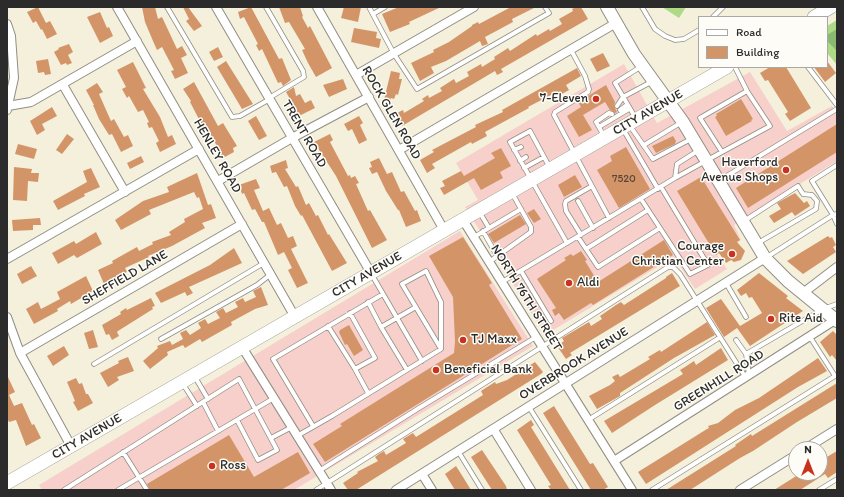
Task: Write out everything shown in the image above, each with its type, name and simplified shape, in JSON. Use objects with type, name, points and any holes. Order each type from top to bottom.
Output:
[{"type":"highway","points":[[816,16],[831,7]]},
{"type":"highway","name":"CITY AVENUE","points":[[7,483],[444,230],[512,193],[575,155],[602,132],[629,117],[668,101],[725,68]]},
{"type":"main road","points":[[607,7],[642,66],[683,122],[765,258],[836,321]]},
{"type":"street","name":"HENLEY ROAD","points":[[117,7],[295,317]]},
{"type":"street","name":"TRENT ROAD","points":[[216,7],[371,273]]},
{"type":"street","name":"ROCK GLEN ROAD","points":[[317,7],[444,230]]},
{"type":"street","points":[[356,75],[474,7]]},
{"type":"street","points":[[399,150],[616,23]]},
{"type":"street","points":[[7,24],[11,36],[14,78],[8,108],[31,102],[63,85],[137,41]]},
{"type":"street","points":[[63,85],[125,192]]},
{"type":"street","points":[[218,181],[292,138],[369,97]]},
{"type":"street","points":[[7,258],[199,149]]},
{"type":"street","name":"NORTH 76TH STREET","points":[[463,220],[632,490]]},
{"type":"street","name":"SHEFFIELD LANE","points":[[20,353],[242,224]]},
{"type":"street","name":"OVERBROOK AVENUE","points":[[396,490],[494,430],[765,258]]},
{"type":"street","points":[[803,293],[837,266]]},
{"type":"street","points":[[7,317],[20,353],[71,446]]},
{"type":"street","name":"GREENHILL ROAD","points":[[614,461],[836,321]]},
{"type":"street","points":[[242,347],[329,487]]},
{"type":"street","points":[[818,441],[837,429]]},
{"type":"street","points":[[494,430],[531,490]]},
{"type":"street","points":[[740,490],[788,460]]},
{"type":"street","points":[[422,474],[432,490]]},
{"type":"lane","points":[[167,7],[232,117],[240,116],[304,77],[303,71],[266,7]]},
{"type":"lane","points":[[369,7],[394,54],[418,89],[549,13],[545,7]]},
{"type":"lane","points":[[373,14],[385,7]]},
{"type":"lane","points":[[642,7],[655,29],[665,36],[675,40],[684,39],[698,31]]},
{"type":"lane","points":[[714,16],[724,7]]},
{"type":"lane","points":[[571,50],[585,76],[589,89],[588,92],[555,112],[554,115],[609,218]]},
{"type":"lane","points":[[641,199],[690,274],[708,265],[660,188],[629,117],[623,97],[615,83],[642,66]]},
{"type":"lane","points":[[502,282],[675,178],[770,126],[747,91],[736,68]]},
{"type":"lane","points":[[809,68],[837,105]]},
{"type":"lane","points":[[653,81],[623,97],[619,108],[629,117],[653,159],[693,139]]},
{"type":"lane","points":[[722,152],[700,118],[747,91]]},
{"type":"lane","points":[[718,181],[837,109]]},
{"type":"lane","points":[[610,113],[596,122],[602,132],[629,117]]},
{"type":"lane","points":[[644,145],[683,122]]},
{"type":"lane","points":[[551,169],[530,131],[510,142],[530,181],[567,243]]},
{"type":"lane","points":[[529,142],[534,139]]},
{"type":"lane","points":[[514,150],[521,147]]},
{"type":"lane","points":[[535,152],[540,149]]},
{"type":"lane","points":[[675,178],[677,164],[699,150]]},
{"type":"lane","points":[[520,161],[526,157]]},
{"type":"lane","points":[[524,168],[544,157]]},
{"type":"lane","points":[[837,165],[812,181],[835,215],[837,224]]},
{"type":"lane","points":[[592,186],[566,201],[565,204],[566,211],[586,249],[598,267],[660,228]]},
{"type":"lane","points":[[743,222],[798,186],[804,194],[812,195],[817,201],[816,209],[756,244]]},
{"type":"lane","points":[[489,262],[531,232],[531,227],[512,193]]},
{"type":"lane","points":[[578,201],[593,228]]},
{"type":"lane","points":[[474,237],[521,209]]},
{"type":"lane","points":[[586,249],[648,210]]},
{"type":"lane","points":[[479,211],[489,228]]},
{"type":"lane","points":[[765,258],[835,215]]},
{"type":"lane","points":[[483,232],[498,256]]},
{"type":"lane","points":[[94,364],[264,263]]},
{"type":"lane","points":[[316,490],[329,487],[668,267],[673,267],[680,274],[719,338],[748,377]]},
{"type":"lane","points":[[426,271],[441,302],[441,348],[402,284],[426,271]]},
{"type":"lane","points":[[521,271],[551,321]]},
{"type":"lane","points":[[371,273],[422,361]]},
{"type":"lane","points":[[161,339],[257,285],[271,274]]},
{"type":"lane","points":[[726,282],[746,317]]},
{"type":"lane","points":[[313,426],[273,359],[383,294]]},
{"type":"lane","points":[[368,302],[407,370]]},
{"type":"lane","points":[[746,354],[823,309],[837,304]]},
{"type":"lane","points":[[381,327],[416,307]]},
{"type":"lane","points":[[350,313],[375,358],[355,369]]},
{"type":"lane","points":[[328,326],[368,393]]},
{"type":"lane","points":[[319,471],[536,337]]},
{"type":"lane","points":[[588,420],[719,338]]},
{"type":"lane","points":[[652,490],[835,376],[810,338]]},
{"type":"lane","points":[[736,340],[746,354],[748,377]]},
{"type":"lane","points":[[297,436],[441,348]]},
{"type":"lane","points":[[194,375],[208,399]]},
{"type":"lane","points":[[64,490],[239,379],[277,450],[258,460],[237,420]]},
{"type":"lane","points":[[182,382],[197,406]]},
{"type":"lane","points":[[118,490],[274,398]]},
{"type":"lane","points":[[203,402],[218,431]]},
{"type":"lane","points":[[529,407],[581,490]]},
{"type":"lane","points":[[271,438],[292,427]]},
{"type":"lane","points":[[458,451],[482,490]]},
{"type":"lane","points":[[123,452],[147,490]]},
{"type":"lane","points":[[819,490],[837,479]]},
{"type":"shaded area","points":[[624,64],[657,123],[750,72],[787,131],[832,106],[837,114],[837,161],[734,225],[741,240],[717,255],[727,269],[695,289],[674,257],[545,335],[465,207],[478,200],[456,163]]},
{"type":"shaded area","points":[[460,231],[533,346],[294,490],[42,490],[39,485]]},
{"type":"green space","points":[[662,7],[686,7],[679,18]]},
{"type":"green space","points":[[837,20],[837,65],[828,54],[828,25]]},
{"type":"green space","points":[[837,29],[837,51],[828,42],[828,34]]},
{"type":"building","points":[[38,7],[46,23],[50,21],[57,34],[47,39],[42,29],[41,30],[36,21],[33,23],[27,12]]},
{"type":"building","points":[[142,7],[155,7],[158,19],[162,17],[177,49],[182,46],[187,55],[181,58],[188,73],[175,79],[171,71],[174,70],[162,47],[157,50],[145,22]]},
{"type":"building","points":[[183,7],[188,7],[202,26],[194,31],[186,21],[189,19]]},
{"type":"building","points":[[251,7],[279,59],[282,58],[291,80],[283,86],[281,82],[278,83],[262,49],[259,51],[256,45],[258,44],[244,17],[240,19],[238,12]]},
{"type":"building","points":[[279,7],[300,7],[302,17],[308,28],[310,26],[332,68],[316,77],[302,50],[305,49],[289,22],[285,23]]},
{"type":"building","points":[[344,7],[361,7],[358,22],[341,18]]},
{"type":"building","points":[[399,7],[441,7],[409,22],[410,24],[390,32],[382,14]]},
{"type":"building","points":[[511,7],[536,7],[512,19],[513,22],[485,37],[488,44],[482,46],[480,41],[446,61],[431,67],[434,73],[420,81],[411,63],[434,52],[433,50],[449,42],[472,25],[478,22],[479,24]]},
{"type":"building","points":[[581,7],[588,19],[501,69],[503,72],[497,75],[495,71],[402,126],[395,114],[403,110],[404,113],[424,101],[422,99],[428,95],[429,98],[442,91],[440,88],[454,79],[456,83],[469,76],[467,72],[481,64],[482,67],[495,59],[494,57],[508,48],[510,51],[536,34],[537,36],[549,29],[550,31],[562,24],[559,19],[573,11],[572,9]]},
{"type":"building","points":[[100,12],[107,28],[109,27],[113,36],[100,43],[87,17]]},
{"type":"building","points":[[354,28],[377,32],[376,38],[381,39],[379,48],[351,42]]},
{"type":"building","points":[[69,44],[73,52],[68,55],[72,63],[61,65],[54,52],[59,49],[58,48]]},
{"type":"building","points":[[218,47],[223,57],[214,61],[209,52]]},
{"type":"building","points":[[603,53],[610,66],[597,72],[590,59]]},
{"type":"building","points":[[48,59],[51,74],[45,75],[44,72],[38,73],[36,61]]},
{"type":"building","points":[[226,61],[253,104],[242,109],[217,67]]},
{"type":"building","points":[[133,62],[146,88],[143,89],[160,117],[168,137],[172,135],[176,144],[160,152],[156,143],[159,141],[152,127],[149,128],[147,123],[149,122],[143,110],[138,112],[129,96],[127,98],[122,89],[126,87],[117,70]]},
{"type":"building","points":[[828,62],[836,73],[825,82],[815,68],[828,68]]},
{"type":"building","points":[[577,68],[581,76],[566,85],[569,90],[553,99],[551,95],[485,132],[487,136],[472,144],[471,142],[432,164],[435,168],[427,173],[420,160],[434,152],[432,150],[476,127],[475,125],[503,112],[502,110]]},
{"type":"building","points":[[768,68],[787,68],[811,108],[790,121],[785,114],[788,112],[768,80],[765,81],[760,73]]},
{"type":"building","points":[[391,71],[400,73],[399,79],[402,79],[398,95],[396,94],[394,99],[391,98],[390,101],[384,100]]},
{"type":"building","points":[[343,79],[347,89],[329,97],[323,85]]},
{"type":"building","points":[[194,82],[218,126],[223,123],[237,146],[233,148],[234,152],[223,158],[205,123],[202,125],[190,102],[191,101],[183,89]]},
{"type":"building","points":[[97,83],[103,92],[99,94],[111,121],[114,119],[124,137],[128,135],[133,146],[121,152],[112,134],[109,135],[99,119],[86,90]]},
{"type":"building","points":[[606,85],[615,102],[614,106],[617,112],[615,113],[610,110],[605,102],[583,115],[592,130],[579,137],[567,116],[581,107],[578,102]]},
{"type":"building","points":[[294,87],[296,96],[300,94],[305,103],[311,100],[315,108],[297,117],[293,109],[295,108],[286,92]]},
{"type":"building","points":[[741,99],[753,119],[726,136],[715,117],[717,116],[716,114]]},
{"type":"building","points":[[52,107],[57,116],[42,124],[45,130],[37,135],[30,121]]},
{"type":"building","points":[[256,116],[267,136],[259,140],[248,121]]},
{"type":"building","points":[[359,116],[363,123],[360,125],[367,140],[359,144],[352,129],[348,131],[344,124]]},
{"type":"building","name":"Haverford Avenue Shops","points":[[837,124],[837,152],[748,208],[736,188]]},
{"type":"building","points":[[67,134],[74,139],[62,154],[56,150]]},
{"type":"building","points":[[330,134],[333,140],[330,142],[348,176],[350,175],[351,178],[355,176],[359,183],[356,184],[368,211],[370,210],[387,240],[372,248],[336,176],[314,142]]},
{"type":"building","points":[[673,136],[676,141],[675,144],[656,153],[652,146]]},
{"type":"building","points":[[18,144],[37,149],[34,159],[15,154]]},
{"type":"building","points":[[626,147],[650,189],[619,208],[597,170],[612,161],[610,156]]},
{"type":"building","points":[[501,148],[511,166],[500,172],[503,178],[481,190],[474,178],[444,195],[440,188],[445,186],[442,181],[461,171],[464,176],[495,158],[491,153]]},
{"type":"building","points":[[141,156],[144,162],[130,169],[127,163]]},
{"type":"building","points":[[379,158],[387,174],[392,172],[401,192],[404,191],[415,211],[417,210],[421,221],[406,227],[399,210],[386,191],[377,172],[372,174],[369,168],[372,167],[370,162]]},
{"type":"building","points":[[286,160],[288,168],[285,169],[296,187],[298,186],[306,205],[309,203],[316,216],[318,215],[328,235],[329,234],[347,263],[332,271],[302,215],[301,216],[295,206],[287,186],[284,187],[276,172],[272,173],[270,166]]},
{"type":"building","points":[[14,167],[32,169],[31,173],[39,173],[38,182],[28,181],[27,201],[13,200]]},
{"type":"building","points":[[91,168],[100,187],[84,194],[85,196],[58,210],[53,201],[87,182],[83,171]]},
{"type":"building","points":[[197,173],[208,205],[211,204],[216,218],[202,223],[205,228],[172,246],[125,268],[127,272],[104,284],[98,270],[113,263],[112,261],[137,247],[139,251],[153,244],[152,242],[171,235],[169,232],[185,222],[184,219],[203,209],[199,197],[197,198],[194,192],[149,210],[151,214],[121,230],[115,220],[143,201],[169,192],[167,187]]},
{"type":"building","points":[[575,175],[582,187],[564,197],[558,185]]},
{"type":"building","points":[[701,177],[740,240],[737,242],[745,251],[741,260],[734,262],[731,260],[726,263],[719,253],[716,255],[677,191]]},
{"type":"building","points":[[256,179],[260,188],[254,190],[263,211],[269,208],[277,225],[281,223],[288,238],[293,236],[297,246],[291,249],[308,283],[297,288],[288,270],[292,268],[284,252],[278,255],[264,222],[262,222],[255,209],[252,210],[244,193],[242,194],[239,185]]},
{"type":"building","points":[[795,193],[804,203],[807,201],[810,206],[795,216],[792,212],[774,223],[769,216],[781,209],[777,203]]},
{"type":"building","points":[[534,209],[541,219],[534,223],[527,213]]},
{"type":"building","points":[[520,215],[526,224],[494,243],[488,234]]},
{"type":"building","points":[[40,218],[41,225],[33,225],[33,230],[13,231],[12,220]]},
{"type":"building","points":[[96,232],[102,244],[77,258],[74,255],[58,264],[52,253],[74,241],[76,244]]},
{"type":"building","points":[[828,236],[830,238],[832,237],[836,245],[833,247],[836,252],[803,274],[787,261]]},
{"type":"building","points":[[463,237],[492,283],[489,285],[522,339],[325,462],[313,444],[342,426],[340,424],[454,353],[453,297],[429,256]]},
{"type":"building","name":"Aldi","points":[[664,240],[673,255],[593,305],[591,303],[564,320],[559,313],[555,316],[552,310],[556,308],[537,279],[566,260],[564,258],[571,254],[573,256],[581,251],[587,260],[585,261],[598,282]]},
{"type":"building","points":[[234,248],[242,263],[189,287],[193,293],[187,296],[185,292],[161,303],[155,293],[210,265]]},
{"type":"building","points":[[31,266],[37,276],[22,284],[17,274]]},
{"type":"building","points":[[672,273],[680,286],[570,353],[572,355],[566,359],[557,346],[564,341],[562,338],[589,322],[591,326],[602,319],[600,316],[616,305],[621,302],[624,305]]},
{"type":"building","points":[[759,273],[788,296],[786,298],[803,311],[750,346],[737,328],[724,337],[706,308],[721,299],[740,326],[762,313],[752,297],[749,298],[746,293],[741,296],[737,290]]},
{"type":"building","points":[[86,276],[93,291],[71,304],[70,301],[57,309],[58,311],[34,324],[26,309],[38,302],[41,309],[60,299],[57,292]]},
{"type":"building","points":[[261,287],[268,305],[255,309],[231,322],[232,325],[202,342],[200,339],[185,348],[183,345],[167,352],[168,355],[150,369],[143,361],[158,348],[157,346],[170,341],[172,345],[183,339],[180,333],[186,330],[190,335],[201,328],[198,323],[205,319],[208,324],[220,318],[216,312],[223,308],[226,313],[238,307],[235,302],[243,298],[245,302],[256,297],[253,291]]},
{"type":"building","points":[[151,298],[155,306],[152,307],[153,309],[118,331],[119,336],[112,340],[109,334],[106,335],[102,325],[121,314],[120,312],[126,308],[127,310]]},
{"type":"building","points":[[707,322],[715,335],[674,358],[620,393],[620,396],[597,409],[589,396],[615,381],[612,377],[618,374],[620,377],[650,359],[648,357],[660,350],[661,352]]},
{"type":"building","points":[[349,325],[363,350],[354,356],[347,344],[345,345],[339,332]]},
{"type":"building","points":[[93,330],[98,347],[89,349],[84,333]]},
{"type":"building","points":[[833,331],[837,335],[837,361],[832,355],[830,357],[820,342]]},
{"type":"building","points":[[64,346],[69,355],[53,366],[47,356]]},
{"type":"building","points":[[721,348],[728,360],[612,433],[604,421],[683,374],[680,370],[694,361],[696,365]]},
{"type":"building","points":[[128,357],[134,371],[117,377],[119,380],[108,387],[100,373],[119,363],[118,361]]},
{"type":"building","points":[[818,358],[827,371],[798,387],[646,484],[638,472],[709,428],[708,426],[718,423],[735,410],[759,398]]},
{"type":"building","points":[[535,362],[543,372],[541,374],[356,490],[348,490],[343,483],[358,473],[357,472],[378,461],[375,457],[379,454],[384,451],[386,455],[406,443],[403,439],[413,433],[416,437],[483,395],[481,391],[495,382],[496,384],[507,380]]},
{"type":"building","points":[[7,375],[15,392],[9,395],[14,406],[22,403],[32,425],[34,424],[41,438],[26,446],[16,420],[9,422],[7,418]]},
{"type":"building","points":[[76,378],[79,384],[82,383],[86,394],[88,394],[93,403],[78,411],[73,402],[75,401],[67,382]]},
{"type":"building","points":[[837,383],[837,398],[753,451],[690,490],[666,490],[736,446],[735,445],[751,434],[752,436]]},
{"type":"building","points":[[554,406],[590,464],[593,463],[608,487],[603,490],[591,490],[543,413]]},
{"type":"building","points":[[531,420],[534,425],[531,427],[570,490],[551,490],[548,486],[551,485],[517,430]]},
{"type":"building","points":[[229,435],[254,477],[298,452],[310,473],[281,490],[150,490],[147,484]]},
{"type":"building","points":[[482,450],[506,486],[507,490],[492,490],[471,457]]},
{"type":"building","points":[[837,451],[837,472],[828,478],[828,456]]},
{"type":"building","points":[[456,466],[471,490],[455,490],[445,474]]},
{"type":"building","points":[[788,481],[814,481],[800,490],[774,490]]},
{"type":"place","name":"7-Eleven","points":[[596,99]]},
{"type":"place","name":"Haverford Avenue Shops","points":[[786,170]]},
{"type":"place","name":"Courage Christian Center","points":[[732,254]]},
{"type":"place","name":"Aldi","points":[[569,283]]},
{"type":"place","name":"Rite Aid","points":[[771,319]]},
{"type":"place","name":"TJ Maxx","points":[[463,340]]},
{"type":"place","name":"Beneficial Bank","points":[[436,370]]},
{"type":"place","name":"Ross","points":[[212,466]]}]
